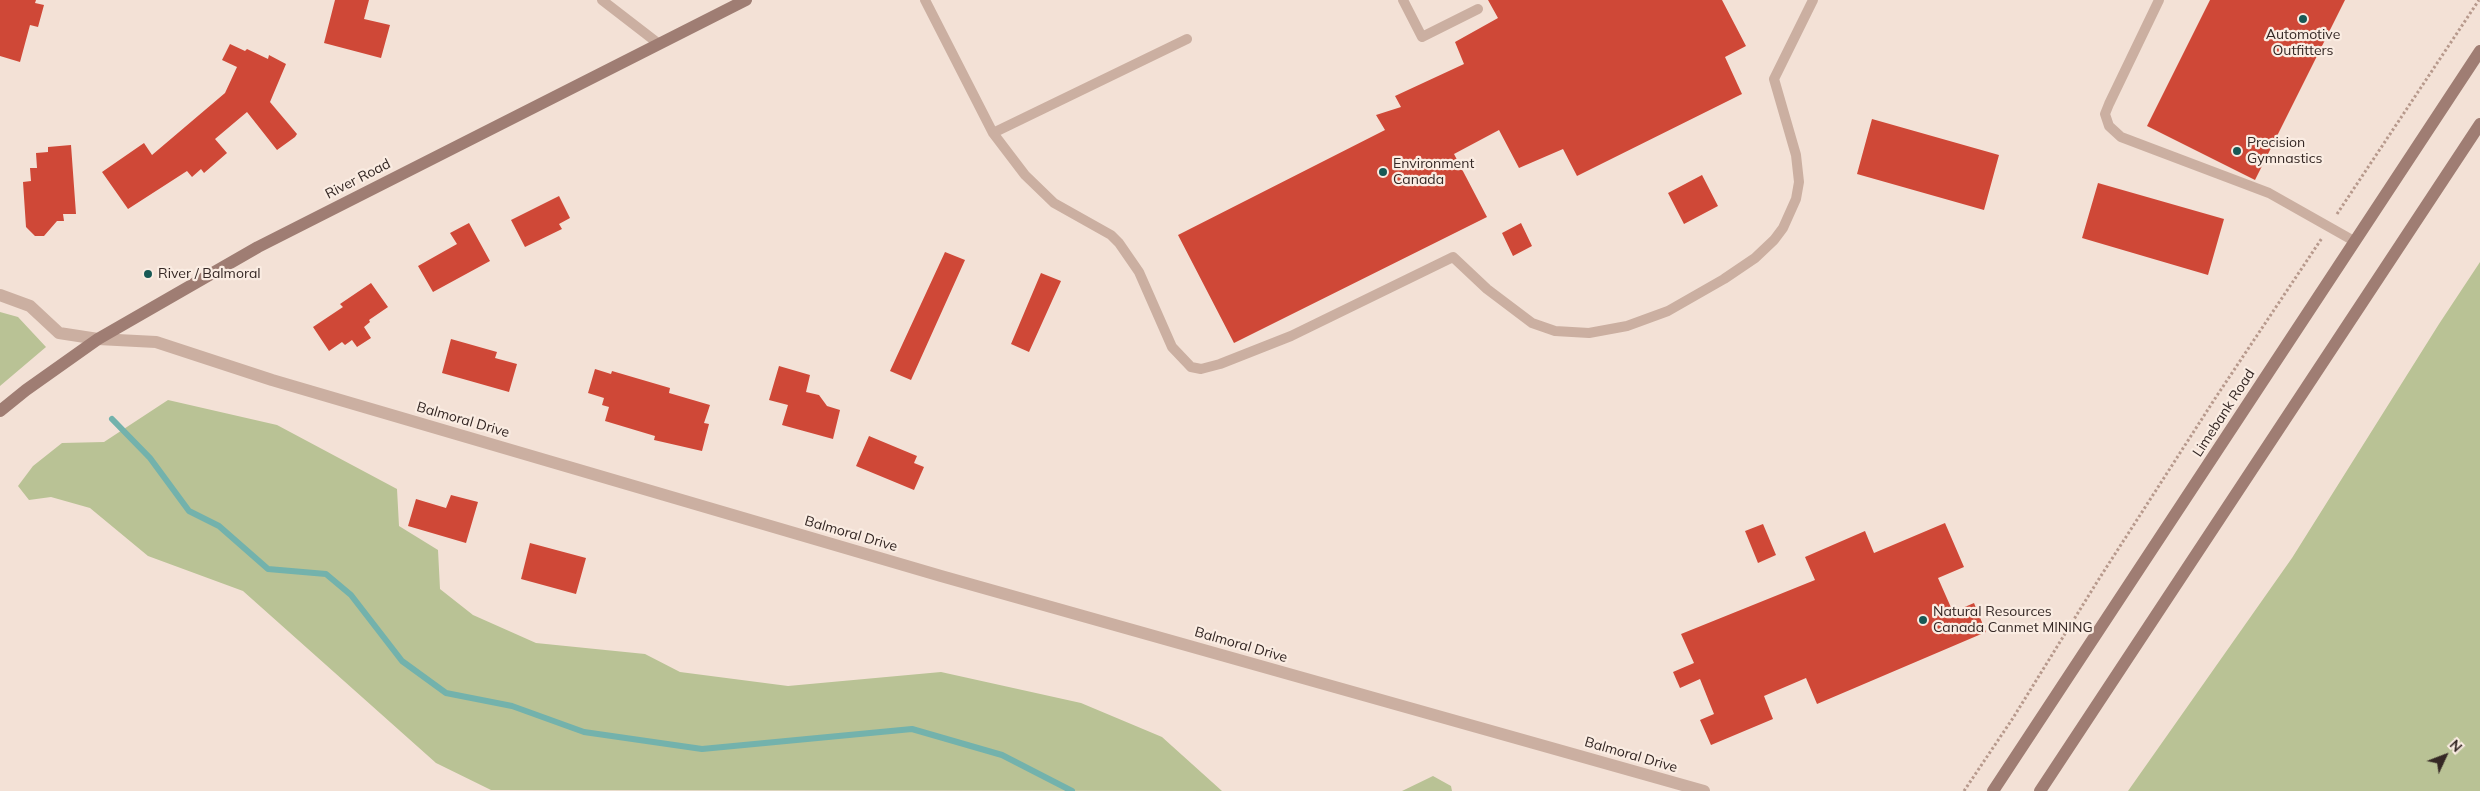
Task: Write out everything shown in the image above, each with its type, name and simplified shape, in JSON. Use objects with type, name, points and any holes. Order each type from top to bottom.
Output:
[{"type":"main road","name":"River Road","points":[[0,411],[98,339],[258,247],[746,0]]},
{"type":"main road","name":"Limebank Road","points":[[1993,791],[2480,51]]},
{"type":"main road","points":[[2040,791],[2480,124]]},
{"type":"street","name":"Balmoral Drive","points":[[0,295],[30,306],[59,333],[98,339],[156,342],[282,382],[941,576],[1704,791]]},
{"type":"lane","points":[[602,0],[659,44]]},
{"type":"lane","points":[[924,0],[993,133],[1038,191],[1054,203],[1111,235],[1119,243],[1139,272],[1172,347],[1191,367],[1201,369],[1220,364],[1291,336],[1453,258],[1487,289],[1532,323],[1555,331],[1589,333],[1627,326],[1668,311],[1724,280],[1755,258],[1774,240],[1783,228],[1796,199],[1799,182],[1796,155],[1774,79],[1813,0]]},
{"type":"lane","points":[[1404,0],[1422,37],[1478,9]]},
{"type":"lane","points":[[2159,0],[2109,104],[2106,114],[2109,126],[2121,137],[2268,193],[2354,241]]},
{"type":"lane","points":[[993,133],[1187,39]]},
{"type":"path","points":[[1964,791],[2013,718],[2097,582],[2216,397],[2479,0]]},
{"type":"green space","points":[[2480,262],[2480,791],[2128,791],[2292,558]]},
{"type":"green space","points":[[0,312],[18,317],[46,347],[0,386]]},
{"type":"green space","points":[[168,400],[277,425],[397,489],[399,526],[438,550],[440,589],[473,615],[536,643],[645,654],[680,672],[788,686],[941,672],[1081,703],[1162,737],[1222,791],[491,790],[436,763],[243,591],[148,556],[90,508],[51,497],[29,500],[18,486],[33,466],[62,443],[104,442]]},
{"type":"green space","points":[[1433,776],[1451,786],[1452,791],[1402,791]]},
{"type":"building","points":[[0,0],[36,0],[35,3],[44,5],[38,27],[30,25],[20,62],[0,56]]},
{"type":"building","points":[[335,0],[369,0],[364,19],[390,25],[381,58],[324,43]]},
{"type":"building","name":"Environment Canada","points":[[1488,0],[1722,0],[1746,46],[1725,57],[1742,94],[1577,176],[1563,149],[1519,168],[1499,130],[1454,154],[1487,217],[1234,343],[1178,235],[1385,130],[1376,115],[1401,107],[1395,96],[1464,64],[1455,42],[1498,18]]},
{"type":"building","points":[[2210,0],[2345,0],[2255,180],[2147,126]]},
{"type":"building","points":[[230,44],[245,51],[247,49],[268,59],[269,55],[286,64],[270,102],[297,134],[277,150],[247,112],[215,139],[227,153],[204,173],[201,169],[192,177],[187,171],[128,209],[102,172],[144,143],[152,155],[225,93],[237,67],[222,60]]},
{"type":"building","points":[[1872,119],[1999,155],[1984,210],[1857,174]]},
{"type":"building","points":[[71,145],[76,214],[63,214],[64,221],[57,221],[44,236],[35,236],[26,227],[23,182],[31,181],[30,168],[37,168],[36,153],[48,152],[48,147]]},
{"type":"building","points":[[1702,175],[1718,206],[1684,224],[1668,193]]},
{"type":"building","points":[[2098,183],[2224,219],[2208,275],[2082,238]]},
{"type":"building","points":[[559,196],[570,218],[559,224],[562,229],[525,247],[511,220]]},
{"type":"building","points":[[469,223],[490,261],[433,292],[418,266],[457,244],[450,233]]},
{"type":"building","points":[[1521,223],[1532,246],[1513,256],[1502,233]]},
{"type":"building","points":[[945,252],[965,260],[911,380],[890,371]]},
{"type":"building","points":[[1041,273],[1061,281],[1029,352],[1011,344]]},
{"type":"building","points":[[371,283],[388,307],[369,320],[370,322],[364,327],[371,338],[357,347],[352,340],[345,345],[342,342],[329,351],[313,327],[343,307],[340,304]]},
{"type":"building","points":[[451,339],[497,352],[495,358],[517,364],[509,392],[442,373]]},
{"type":"building","points":[[779,366],[810,375],[806,392],[819,395],[827,406],[840,410],[833,439],[782,425],[788,405],[769,400]]},
{"type":"building","points":[[595,369],[611,374],[612,371],[670,388],[669,393],[710,405],[704,423],[709,424],[702,451],[654,440],[655,436],[605,421],[609,407],[602,405],[604,398],[588,393]]},
{"type":"building","points":[[869,436],[917,456],[914,463],[924,467],[914,490],[856,466]]},
{"type":"building","points":[[451,495],[478,502],[466,543],[408,526],[416,499],[446,508]]},
{"type":"building","points":[[1945,523],[1964,567],[1938,578],[1953,612],[1974,603],[1986,632],[1817,704],[1806,678],[1764,696],[1773,719],[1711,745],[1700,720],[1714,714],[1700,679],[1680,688],[1673,672],[1694,663],[1681,634],[1815,580],[1805,557],[1865,531],[1874,553]]},
{"type":"building","points":[[1763,524],[1776,555],[1758,563],[1745,531]]},
{"type":"building","points":[[530,543],[586,558],[576,594],[521,579]]},
{"type":"waterway","points":[[112,419],[150,458],[189,511],[219,526],[268,569],[326,574],[351,595],[402,661],[446,693],[512,706],[584,732],[702,749],[912,729],[1002,755],[1072,791]]},
{"type":"place","name":"Automotive Outfitters","points":[[2303,19]]},
{"type":"place","name":"Precision Gymnastics","points":[[2237,151]]},
{"type":"place","name":"Environment Canada","points":[[1383,172]]},
{"type":"place","name":"River / Balmoral","points":[[148,274]]},
{"type":"place","name":"Natural Resources Canada Canmet MINING","points":[[1923,620]]}]
